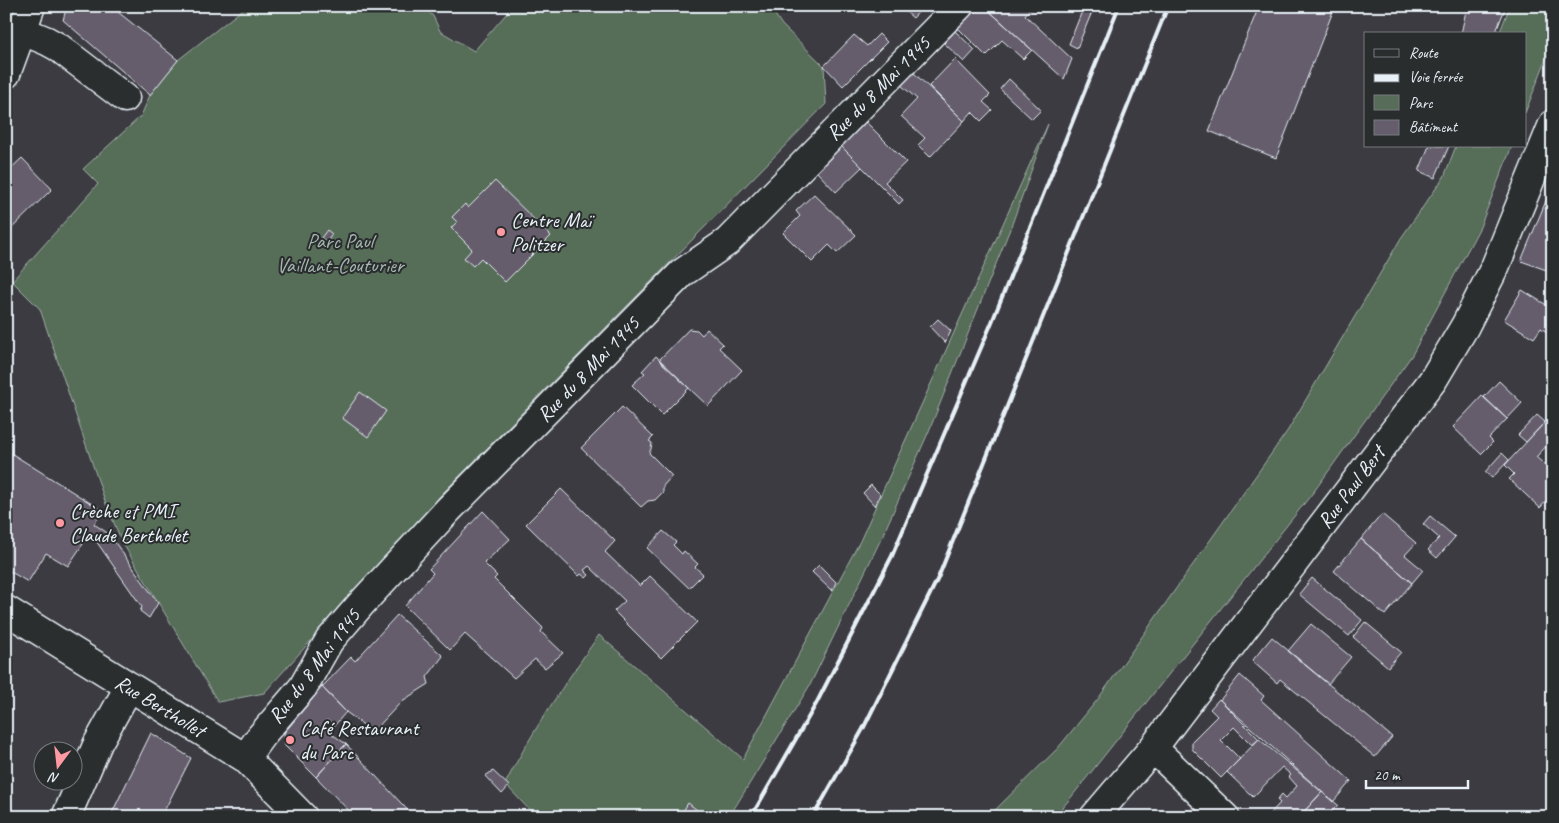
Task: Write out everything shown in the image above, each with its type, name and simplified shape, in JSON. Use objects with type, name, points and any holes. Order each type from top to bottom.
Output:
[{"type":"street","name":"Rue du 8 Mai 1945","points":[[245,758],[261,736],[303,687],[328,641],[449,509],[682,273],[727,242],[959,6]]},
{"type":"street","points":[[6,74],[27,19],[47,41],[58,47],[124,98]]},
{"type":"street","name":"Rue Paul Bert","points":[[1094,817],[1153,748],[1432,380],[1465,326],[1495,267],[1553,124]]},
{"type":"street","name":"Rue Berthollet","points":[[6,610],[245,758],[303,817]]},
{"type":"street","points":[[66,817],[98,743],[129,687]]},
{"type":"street","points":[[1153,748],[1226,817]]},
{"type":"green space","name":"Parc Paul Vaillant-Couturier","points":[[247,6],[421,6],[433,16],[440,31],[474,51],[513,6],[769,6],[782,25],[824,66],[826,104],[443,493],[264,693],[218,702],[122,542],[106,504],[40,309],[12,281],[98,184],[83,169],[141,116],[150,95],[178,60]]},
{"type":"green space","points":[[1510,6],[1553,6],[1553,42],[1526,110],[1526,32],[1500,32]]},
{"type":"green space","points":[[1048,124],[1012,224],[929,431],[882,537],[810,685],[729,817],[536,817],[505,784],[515,764],[561,689],[599,635],[743,759],[860,541]]},
{"type":"green space","points":[[1455,148],[1511,148],[1480,227],[1412,355],[1315,490],[1054,817],[988,817],[1058,748],[1098,699],[1288,430],[1401,238],[1444,177]]},
{"type":"building","points":[[67,6],[120,6],[118,12],[178,60],[150,95],[63,20]]},
{"type":"building","points":[[899,6],[924,6],[913,18]]},
{"type":"building","points":[[980,6],[984,6],[1032,50],[1023,59],[1002,40],[986,56],[958,28]]},
{"type":"building","points":[[984,6],[1032,6],[1025,15],[1072,59],[1064,79]]},
{"type":"building","points":[[1084,6],[1094,7],[1077,48],[1069,44]]},
{"type":"building","points":[[1259,6],[1335,6],[1276,158],[1209,131]]},
{"type":"building","points":[[1467,6],[1506,6],[1496,32],[1461,32]]},
{"type":"building","points":[[955,31],[975,50],[964,62],[944,43]]},
{"type":"building","points":[[879,34],[887,42],[843,86],[824,66],[854,35],[867,46]]},
{"type":"building","points":[[955,59],[990,95],[983,102],[992,110],[981,121],[972,112],[964,121],[929,86]]},
{"type":"building","points":[[913,72],[964,121],[930,157],[918,145],[925,138],[901,116],[917,99],[901,85]]},
{"type":"building","points":[[1009,79],[1041,110],[1032,119],[1000,89]]},
{"type":"building","points":[[866,122],[906,162],[885,182],[903,200],[899,204],[841,146]]},
{"type":"building","points":[[841,146],[862,167],[836,192],[816,171]]},
{"type":"building","points":[[1428,148],[1448,148],[1435,178],[1419,171]]},
{"type":"building","points":[[22,158],[52,189],[6,234],[6,173]]},
{"type":"building","name":"Centre Maï Politzer","points":[[495,181],[551,236],[505,282],[481,258],[473,266],[464,258],[472,249],[451,228],[457,222],[452,217],[465,204],[468,208]]},
{"type":"building","points":[[1553,184],[1553,270],[1552,272],[1521,261]]},
{"type":"building","points":[[814,194],[856,235],[837,253],[829,245],[812,262],[783,233],[800,216],[796,211]]},
{"type":"building","points":[[327,230],[332,234],[327,242],[321,238]]},
{"type":"building","points":[[1522,290],[1553,309],[1547,319],[1553,323],[1548,333],[1541,328],[1534,338],[1504,320]]},
{"type":"building","points":[[938,319],[951,331],[945,343],[930,327]]},
{"type":"building","points":[[689,329],[697,330],[702,335],[707,329],[723,344],[719,348],[742,370],[708,406],[659,360]]},
{"type":"building","points":[[656,356],[689,388],[662,415],[632,385],[645,373],[642,371]]},
{"type":"building","points":[[1499,381],[1522,403],[1507,419],[1484,397]]},
{"type":"building","points":[[360,392],[386,411],[368,437],[342,418]]},
{"type":"building","points":[[1482,396],[1507,419],[1489,438],[1493,442],[1481,454],[1453,427]]},
{"type":"building","points":[[622,407],[653,437],[649,441],[652,443],[649,453],[672,476],[663,486],[663,492],[655,500],[648,501],[641,507],[581,448]]},
{"type":"building","points":[[1537,415],[1545,422],[1526,442],[1518,435]]},
{"type":"building","points":[[1545,422],[1553,429],[1553,439],[1536,457],[1553,472],[1553,493],[1540,508],[1509,479],[1514,474],[1505,465]]},
{"type":"building","points":[[6,450],[103,511],[94,524],[109,534],[158,603],[149,618],[140,611],[142,607],[94,538],[89,535],[68,566],[46,553],[28,582],[6,569]]},
{"type":"building","points":[[1502,453],[1509,460],[1492,478],[1485,472]]},
{"type":"building","points":[[871,485],[880,494],[875,506],[863,493]]},
{"type":"building","points":[[561,489],[615,541],[605,552],[640,586],[650,576],[697,622],[661,658],[614,611],[625,601],[589,566],[584,570],[589,575],[586,578],[581,574],[579,576],[526,524]]},
{"type":"building","points":[[483,511],[510,539],[484,563],[497,576],[494,579],[543,628],[541,632],[563,653],[545,668],[535,659],[514,678],[465,634],[450,650],[405,606],[433,573],[429,569]]},
{"type":"building","points":[[1382,514],[1416,543],[1405,555],[1423,570],[1412,583],[1361,539]]},
{"type":"building","points":[[1430,516],[1455,537],[1437,558],[1428,550],[1439,538],[1423,524]]},
{"type":"building","points":[[663,531],[676,542],[673,545],[682,554],[684,551],[698,564],[695,567],[703,574],[689,588],[647,548]]},
{"type":"building","points":[[1361,539],[1412,583],[1385,615],[1334,571]]},
{"type":"building","points":[[819,565],[836,582],[832,591],[812,572]]},
{"type":"building","points":[[1312,578],[1362,620],[1349,636],[1299,594]]},
{"type":"building","points":[[397,615],[443,656],[427,677],[429,684],[402,701],[373,732],[346,712],[322,687],[351,657],[355,661]]},
{"type":"building","points":[[1365,622],[1401,652],[1388,667],[1353,637]]},
{"type":"building","points":[[1311,624],[1351,657],[1328,684],[1288,651]]},
{"type":"building","points":[[1272,637],[1392,737],[1375,757],[1280,679],[1277,683],[1252,661]]},
{"type":"building","points":[[1240,675],[1264,696],[1261,700],[1351,781],[1333,802],[1220,700]]},
{"type":"building","points":[[322,687],[346,712],[334,726],[327,720],[322,727],[346,744],[316,777],[285,746],[284,733]]},
{"type":"building","points":[[1219,699],[1259,739],[1252,745],[1234,727],[1221,740],[1240,759],[1221,778],[1192,749],[1192,741],[1217,716],[1210,709]]},
{"type":"building","points":[[151,733],[191,758],[161,817],[110,817]]},
{"type":"building","points":[[1259,739],[1322,792],[1299,817],[1267,817],[1280,803],[1277,800],[1282,794],[1286,798],[1297,786],[1289,777],[1291,775],[1282,767],[1253,797],[1227,772]]},
{"type":"building","points":[[346,744],[414,817],[355,817],[316,777]]},
{"type":"building","points":[[493,771],[509,786],[502,794],[485,776]]},
{"type":"building","points":[[1322,792],[1338,805],[1326,817],[1299,817]]},
{"type":"building","points":[[688,803],[697,810],[692,817],[687,817],[682,813]]},
{"type":"railway","points":[[751,817],[816,704],[892,556],[992,322],[1119,6]]},
{"type":"railway","points":[[813,817],[863,729],[938,578],[1168,6]]},
{"type":"place","name":"Centre Maï Politzer","points":[[501,232]]},
{"type":"place","name":"Crèche et PMI Claude Bertholet","points":[[60,523]]},
{"type":"place","name":"Café Restaurant du Parc","points":[[290,740]]}]
